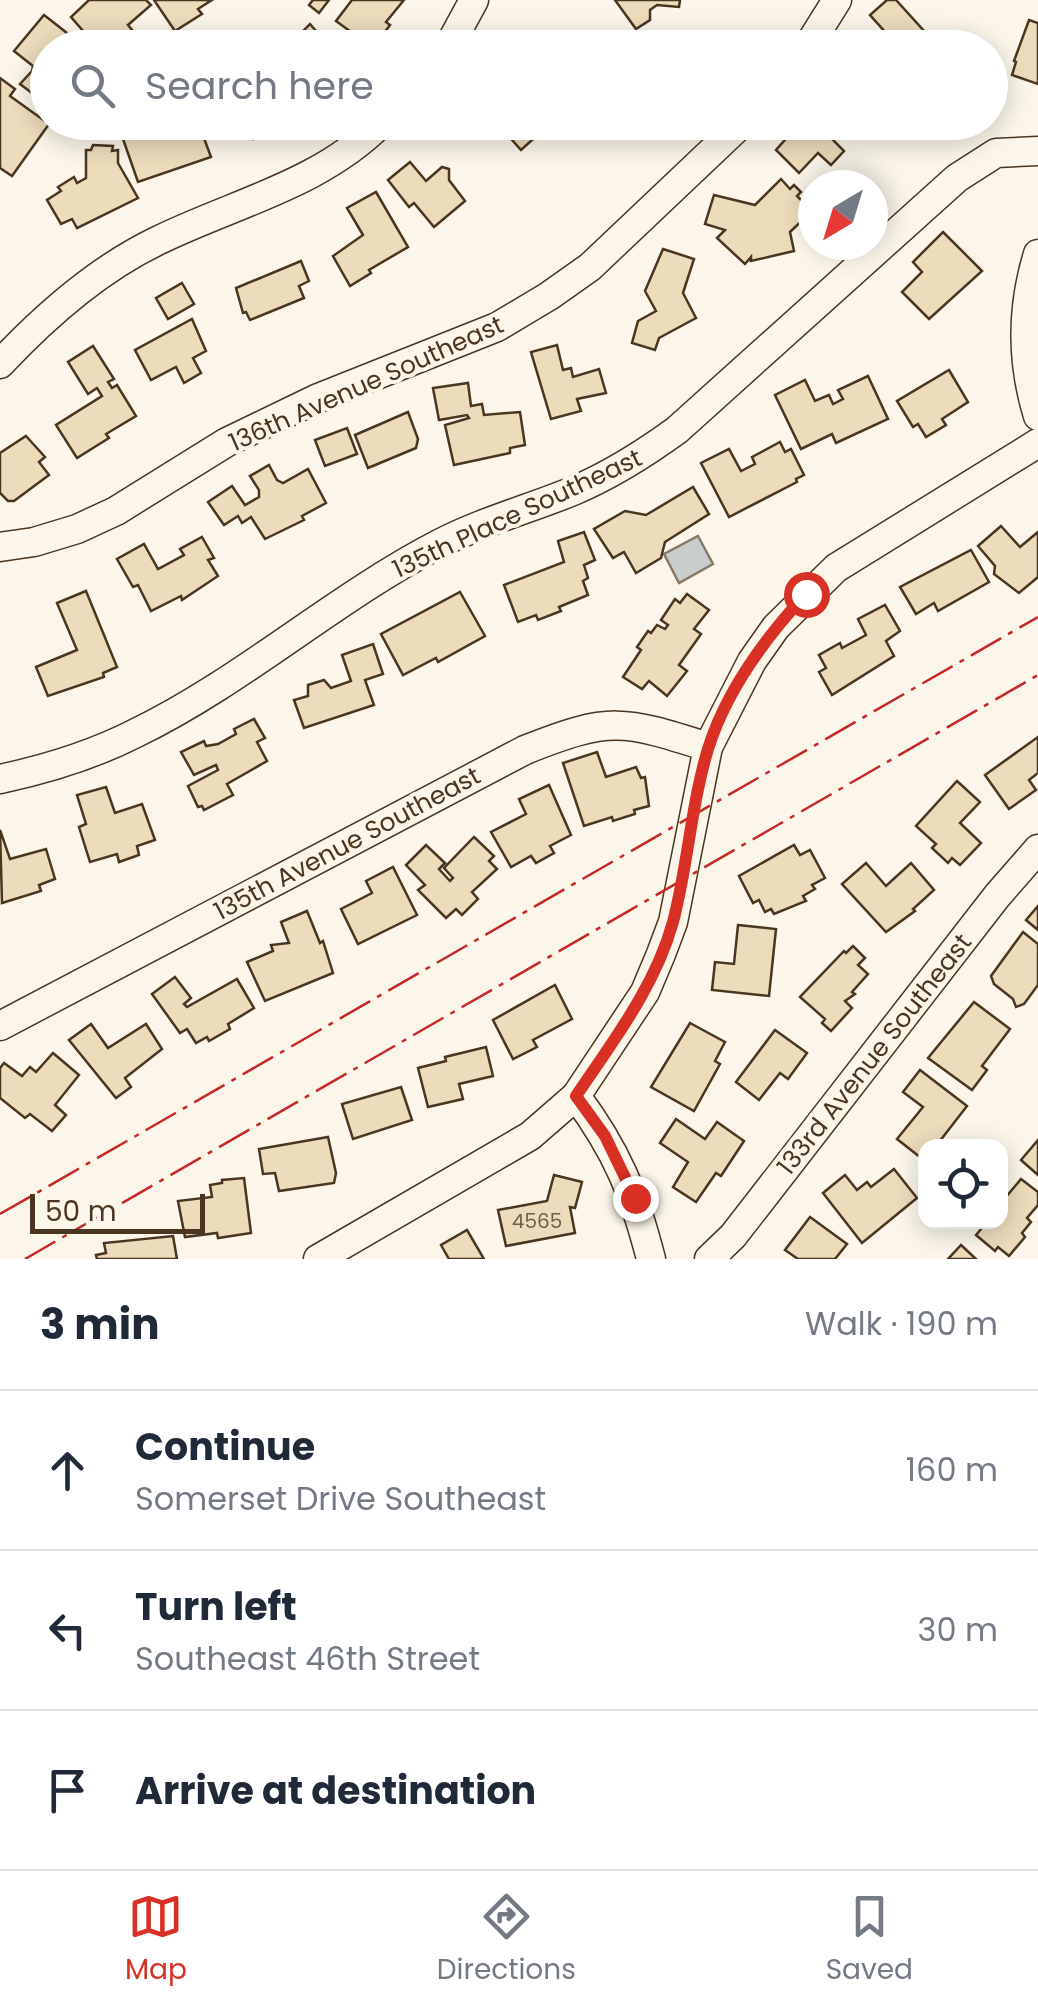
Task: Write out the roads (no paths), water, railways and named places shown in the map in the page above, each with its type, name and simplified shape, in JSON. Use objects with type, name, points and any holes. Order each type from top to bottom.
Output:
[{"type":"street","points":[[458,30],[474,0]]},
{"type":"street","points":[[818,30],[837,0]]},
{"type":"street","points":[[0,364],[52,315],[122,262],[155,242],[301,180],[345,155],[362,140]]},
{"type":"street","name":"136th Avenue Southeast","points":[[0,547],[78,529],[116,512],[228,442],[281,416],[497,327],[590,267],[724,140]]},
{"type":"street","name":"135th Place Southeast","points":[[0,779],[92,754],[137,733],[442,543],[576,490],[644,454],[677,430],[957,178],[996,154],[1038,151]]},
{"type":"street","points":[[1038,254],[1025,310],[1024,342],[1028,384],[1038,416]]},
{"type":"street","points":[[318,1259],[530,1136],[576,1096],[645,992],[662,954],[673,922],[708,748],[752,661],[776,626],[806,594],[861,551],[1038,444]]},
{"type":"street","name":"135th Avenue Southeast","points":[[0,1026],[525,750],[579,728],[642,726],[708,748]]},
{"type":"street","name":"133rd Avenue Southeast","points":[[708,1259],[733,1236],[996,896],[1038,849]]},
{"type":"street","points":[[576,1096],[605,1136],[635,1198],[651,1259]]}]
